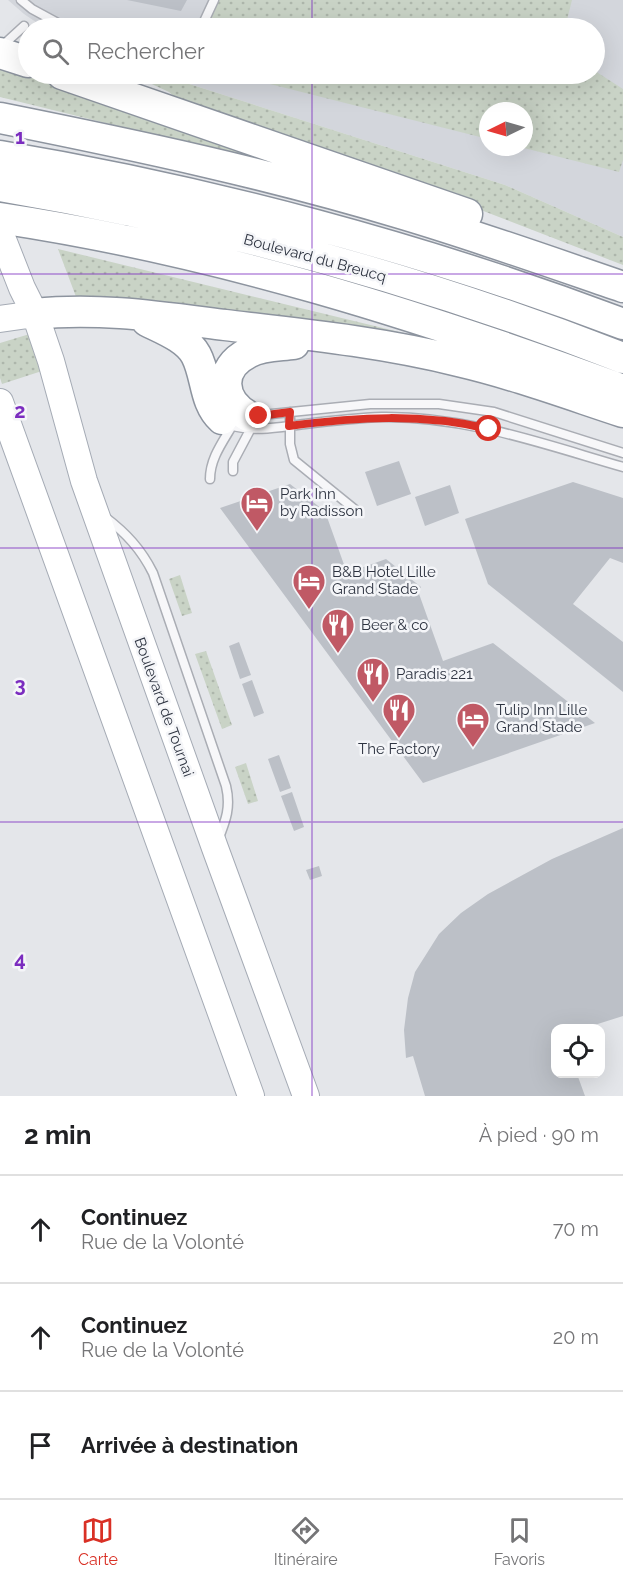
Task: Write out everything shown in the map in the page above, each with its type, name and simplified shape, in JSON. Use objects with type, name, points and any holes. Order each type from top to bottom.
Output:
[{"type":"highway","points":[[0,53],[18,59]]},
{"type":"highway","points":[[91,84],[546,243],[623,277]]},
{"type":"highway","points":[[0,118],[164,152],[355,200],[469,234],[623,287]]},
{"type":"highway","name":"Boulevard du Breucq","points":[[0,156],[159,187],[289,218],[460,268],[623,324]]},
{"type":"highway","name":"Boulevard du Breucq","points":[[0,186],[134,212],[324,260],[490,310],[623,358]]},
{"type":"highway","points":[[0,218],[142,244],[300,283],[445,327],[623,390]]},
{"type":"highway","points":[[34,314],[62,311],[135,315],[344,339],[457,360],[623,412]]},
{"type":"highway","points":[[135,315],[173,335],[211,360],[238,359]]},
{"type":"highway","points":[[243,424],[226,391],[229,372],[238,359],[254,350],[270,346],[344,339]]},
{"type":"highway","points":[[192,349],[202,370],[212,407],[220,417],[243,424]]},
{"type":"main road","name":"Boulevard de Tournai","points":[[3,240],[34,314],[56,375],[71,438],[92,506],[214,848],[306,1096]]},
{"type":"main road","points":[[0,319],[34,314]]},
{"type":"main road","points":[[0,402],[251,1096]]},
{"type":"lane","points":[[21,0],[49,18]]},
{"type":"lane","points":[[206,18],[214,0]]},
{"type":"lane","points":[[0,47],[18,31]]},
{"type":"lane","points":[[210,479],[213,459],[243,424],[290,412],[370,404],[439,404],[494,412],[623,453]]},
{"type":"lane","points":[[290,412],[290,444],[294,460],[358,512]]},
{"type":"lane","points":[[243,424],[289,426],[382,417],[463,423],[623,467]]},
{"type":"lane","points":[[233,471],[233,462],[243,424]]},
{"type":"lane","points":[[92,506],[129,536],[144,555],[153,573],[228,795],[228,811],[214,848]]},
{"type":"shaded area","points":[[8,0],[623,0],[623,237],[505,185],[189,84],[605,84],[605,18],[30,18]]},
{"type":"shaded area","points":[[215,0],[572,0],[568,18],[206,18]]},
{"type":"shaded area","points":[[0,62],[18,68],[18,84],[64,84],[224,139],[305,172],[0,97]]},
{"type":"shaded area","points":[[605,77],[623,89],[623,160],[619,172],[533,150],[533,102],[479,102],[479,137],[270,84],[605,84]]},
{"type":"shaded area","points":[[152,84],[189,84],[505,185],[623,237],[623,265],[403,180],[184,105],[169,92]]},
{"type":"shaded area","points":[[58,249],[420,337],[421,343],[78,302]]},
{"type":"shaded area","points":[[33,333],[45,370],[2,384],[0,343]]},
{"type":"shaded area","points":[[180,575],[192,613],[182,616],[169,579]]},
{"type":"shaded area","points":[[206,651],[232,725],[222,729],[195,654]]},
{"type":"shaded area","points":[[246,763],[258,801],[248,804],[235,767]]},
{"type":"building","points":[[127,0],[187,0],[181,11]]},
{"type":"building","points":[[399,461],[411,494],[377,506],[365,472]]},
{"type":"building","points":[[573,482],[623,498],[623,563],[610,558],[573,604],[623,642],[623,692],[488,584],[465,519]]},
{"type":"building","points":[[290,484],[331,516],[327,517],[347,573],[386,559],[421,587],[418,591],[443,661],[493,643],[595,723],[423,783],[220,508]]},
{"type":"building","points":[[450,485],[459,513],[425,526],[415,497]]},
{"type":"building","points":[[239,642],[251,675],[240,679],[229,646]]},
{"type":"building","points":[[252,680],[264,713],[254,717],[242,684]]},
{"type":"building","points":[[279,755],[291,788],[280,792],[268,759]]},
{"type":"building","points":[[292,792],[304,827],[294,831],[281,796]]},
{"type":"building","points":[[623,828],[623,1016],[598,1024],[551,1024],[551,1078],[578,1078],[585,1096],[425,1096],[413,1056],[406,1058],[404,1030],[408,998],[415,972],[439,934],[461,913],[488,894],[552,859]]},
{"type":"building","points":[[319,866],[322,876],[310,880],[306,870]]},
{"type":"place","name":"Park Inn by Radisson","points":[[257,532]]},
{"type":"place","name":"B&B Hotel Lille Grand Stade","points":[[309,610]]},
{"type":"place","name":"Beer & co","points":[[338,654]]},
{"type":"place","name":"Paradis 221","points":[[373,703]]},
{"type":"place","name":"The Factory","points":[[399,739]]},
{"type":"place","name":"Tulip Inn Lille Grand Stade","points":[[473,748]]},
{"type":"route","points":[[259,416],[290,412],[289,426],[382,417],[463,423],[489,429]]}]
